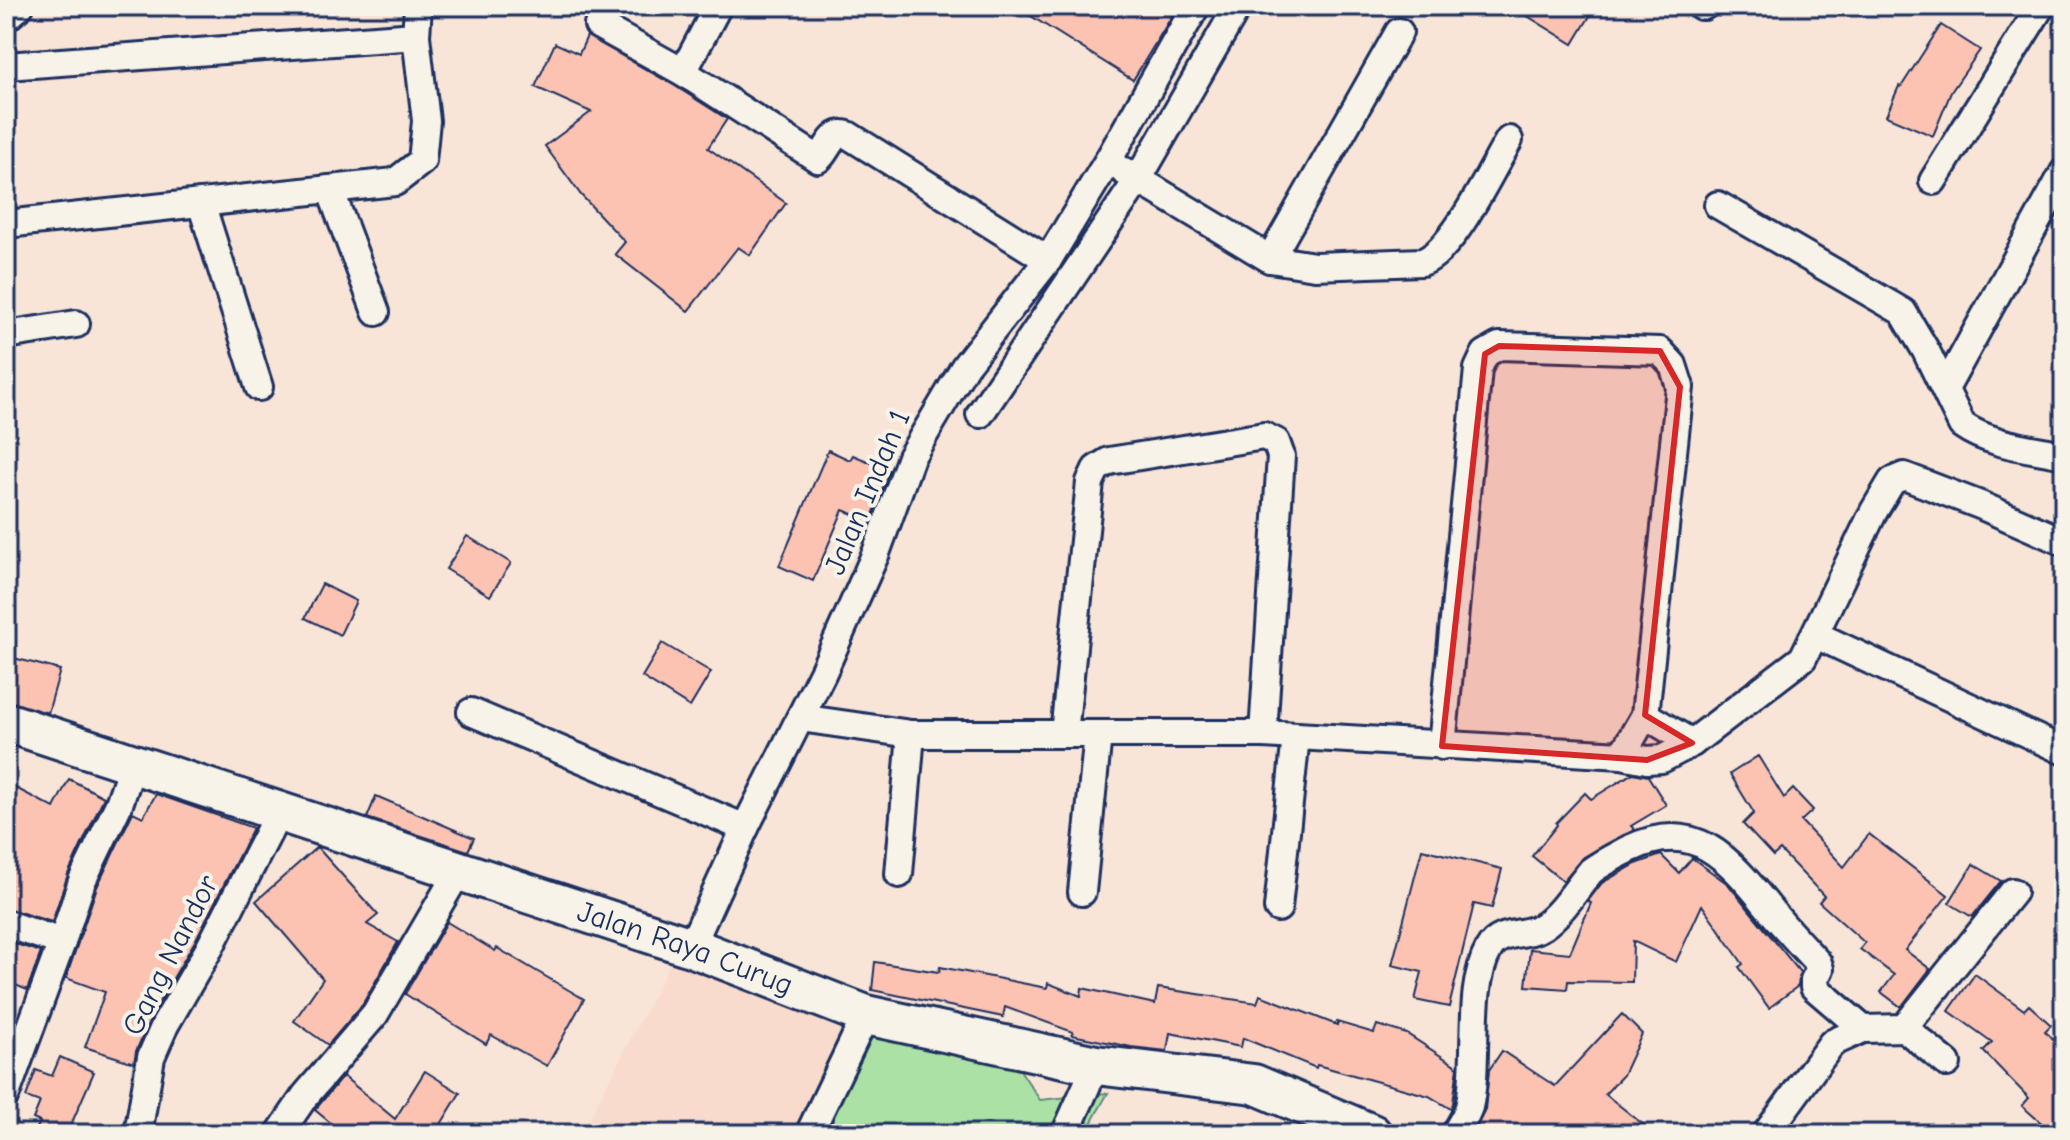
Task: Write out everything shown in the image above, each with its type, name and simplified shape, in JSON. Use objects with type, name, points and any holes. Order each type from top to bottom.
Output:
[{"type":"main road","name":"Jalan Raya Curug","points":[[6,722],[691,947],[866,1015],[1096,1065],[1254,1084],[1372,1134]]},
{"type":"street","points":[[6,18],[20,6]]},
{"type":"street","points":[[6,224],[395,182],[422,161],[426,121],[416,36],[418,6]]},
{"type":"street","points":[[683,72],[718,6]]},
{"type":"street","name":"Jalan Indah 1","points":[[691,947],[745,828],[823,672],[876,553],[911,457],[965,366],[1048,260],[1196,6]]},
{"type":"street","points":[[980,414],[1137,181],[1238,6]]},
{"type":"street","points":[[1933,181],[2041,6]]},
{"type":"street","points":[[598,25],[683,72],[818,159],[836,134],[848,135],[1048,260]]},
{"type":"street","points":[[1270,259],[1399,32]]},
{"type":"street","points":[[6,66],[416,36]]},
{"type":"street","points":[[1109,159],[1137,181],[1270,259],[1315,266],[1422,262],[1432,259],[1448,243],[1509,140]]},
{"type":"street","points":[[1945,389],[2064,172]]},
{"type":"street","points":[[330,189],[376,312]]},
{"type":"street","points":[[201,203],[259,387]]},
{"type":"street","points":[[1718,205],[1903,312],[1962,425],[1973,433],[2064,455]]},
{"type":"street","points":[[6,335],[76,324]]},
{"type":"street","points":[[1442,746],[1478,369],[1485,354],[1499,346],[1660,351],[1673,365],[1680,387],[1645,715],[1622,755]]},
{"type":"street","points":[[1064,734],[1090,482],[1096,469],[1109,461],[1264,436],[1276,442],[1281,456],[1263,734]]},
{"type":"street","points":[[800,718],[911,734],[1263,734],[1662,759],[1692,743],[1803,658],[1874,511],[1892,481],[1904,476],[2064,542]]},
{"type":"street","points":[[1816,635],[2064,751]]},
{"type":"street","points":[[471,712],[745,828]]},
{"type":"street","points":[[1645,715],[1692,743]]},
{"type":"street","points":[[899,874],[911,734]]},
{"type":"street","points":[[1082,892],[1098,734]]},
{"type":"street","points":[[1278,908],[1296,736]]},
{"type":"street","points":[[6,1094],[82,881],[119,804],[133,763]]},
{"type":"street","name":"Gang Nandor","points":[[138,1134],[151,1057],[165,1025],[209,949],[279,812]]},
{"type":"street","points":[[1455,1134],[1468,1108],[1478,990],[1491,945],[1504,937],[1539,929],[1591,871],[1643,842],[1686,838],[1708,846],[1749,883],[1818,963],[1820,969],[1814,987],[1863,1029]]},
{"type":"street","points":[[279,1134],[305,1096],[375,1014],[458,872]]},
{"type":"street","points":[[1904,1028],[2013,892]]},
{"type":"street","points":[[6,924],[62,942]]},
{"type":"street","points":[[809,1134],[866,1015]]},
{"type":"street","points":[[1766,1134],[1832,1043],[1863,1029],[1904,1028],[1947,1063]]},
{"type":"street","points":[[1065,1134],[1096,1065]]},
{"type":"highlighted area","points":[[1499,346],[1660,351],[1680,387],[1645,715],[1692,743],[1647,760],[1442,746],[1485,354]]},
{"type":"shaded area","points":[[679,946],[877,1002],[812,1134],[581,1134]]},
{"type":"green space","points":[[877,1002],[1002,1043],[1040,1100],[1108,1093],[1085,1134],[812,1134]]},
{"type":"building","points":[[1015,6],[1178,6],[1133,80]]},
{"type":"building","points":[[1511,6],[1596,6],[1573,44]]},
{"type":"building","points":[[1941,25],[1980,50],[1951,92],[1933,136],[1886,116],[1899,86]]},
{"type":"building","points":[[587,36],[727,119],[708,148],[786,203],[750,255],[738,247],[688,311],[615,254],[625,242],[581,195],[545,146],[591,112],[535,87],[555,43],[579,54]]},
{"type":"building","points":[[828,450],[850,460],[853,455],[889,470],[871,521],[843,510],[813,581],[779,566]]},
{"type":"building","points":[[467,536],[511,563],[490,596],[446,569]]},
{"type":"building","points":[[322,584],[356,601],[340,635],[305,618]]},
{"type":"building","points":[[662,643],[711,672],[690,707],[642,677]]},
{"type":"building","points":[[6,656],[60,670],[48,713],[6,701]]},
{"type":"building","points":[[1758,756],[1784,798],[1793,789],[1813,810],[1801,821],[1844,867],[1869,834],[1948,895],[1905,950],[1930,969],[1901,1007],[1881,992],[1894,975],[1860,949],[1865,943],[1819,902],[1824,896],[1780,850],[1773,856],[1743,824],[1754,813],[1730,774]]},
{"type":"building","points":[[1633,773],[1648,776],[1666,805],[1631,826],[1635,830],[1582,858],[1563,881],[1532,856],[1556,823],[1585,793],[1591,799]]},
{"type":"building","points":[[69,779],[104,797],[68,874],[52,922],[6,908],[6,783],[54,808]]},
{"type":"building","points":[[156,794],[253,828],[195,941],[155,1009],[136,1051],[134,1063],[85,1047],[105,992],[66,978],[97,887],[133,812],[143,817]]},
{"type":"building","points":[[376,796],[474,838],[468,851],[367,818]]},
{"type":"building","points":[[317,847],[378,915],[367,924],[398,942],[362,1005],[328,1045],[294,1021],[323,979],[256,901]]},
{"type":"building","points":[[1422,849],[1502,869],[1492,908],[1474,904],[1449,1007],[1415,1000],[1422,972],[1392,965]]},
{"type":"building","points":[[1661,855],[1679,873],[1692,858],[1728,884],[1800,972],[1798,986],[1769,1008],[1739,967],[1743,964],[1702,905],[1676,962],[1633,941],[1632,982],[1568,981],[1567,989],[1526,986],[1530,949],[1570,953],[1591,903],[1588,901],[1602,883],[1636,864]]},
{"type":"building","points":[[1973,864],[2001,881],[1972,917],[1949,903]]},
{"type":"building","points":[[447,922],[584,999],[547,1066],[491,1035],[486,1044],[405,994]]},
{"type":"building","points":[[6,941],[41,952],[27,990],[6,981]]},
{"type":"building","points":[[875,962],[939,972],[940,967],[1047,988],[1048,983],[1081,996],[1082,988],[1155,1004],[1158,988],[1257,1003],[1260,995],[1337,1025],[1337,1022],[1374,1033],[1377,1025],[1407,1034],[1458,1067],[1453,1103],[1451,1109],[1429,1096],[1317,1065],[1316,1068],[1243,1038],[1241,1047],[1170,1033],[1167,1051],[1131,1047],[1072,1035],[1073,1032],[1005,1007],[1003,1017],[872,990]]},
{"type":"building","points":[[1975,974],[2024,1010],[2029,1005],[2051,1025],[2045,1031],[2064,1052],[2064,1134],[2054,1134],[2022,1106],[2029,1098],[1983,1051],[1992,1042],[1949,1011]]},
{"type":"building","points":[[1622,1014],[1642,1034],[1623,1075],[1605,1094],[1655,1134],[1473,1134],[1485,1110],[1489,1070],[1502,1051],[1555,1086]]},
{"type":"building","points":[[60,1057],[94,1072],[67,1134],[34,1134],[40,1122],[33,1119],[40,1102],[26,1097],[36,1070],[52,1076]]},
{"type":"building","points":[[425,1071],[460,1093],[435,1134],[344,1134],[315,1110],[343,1076],[395,1119]]}]
